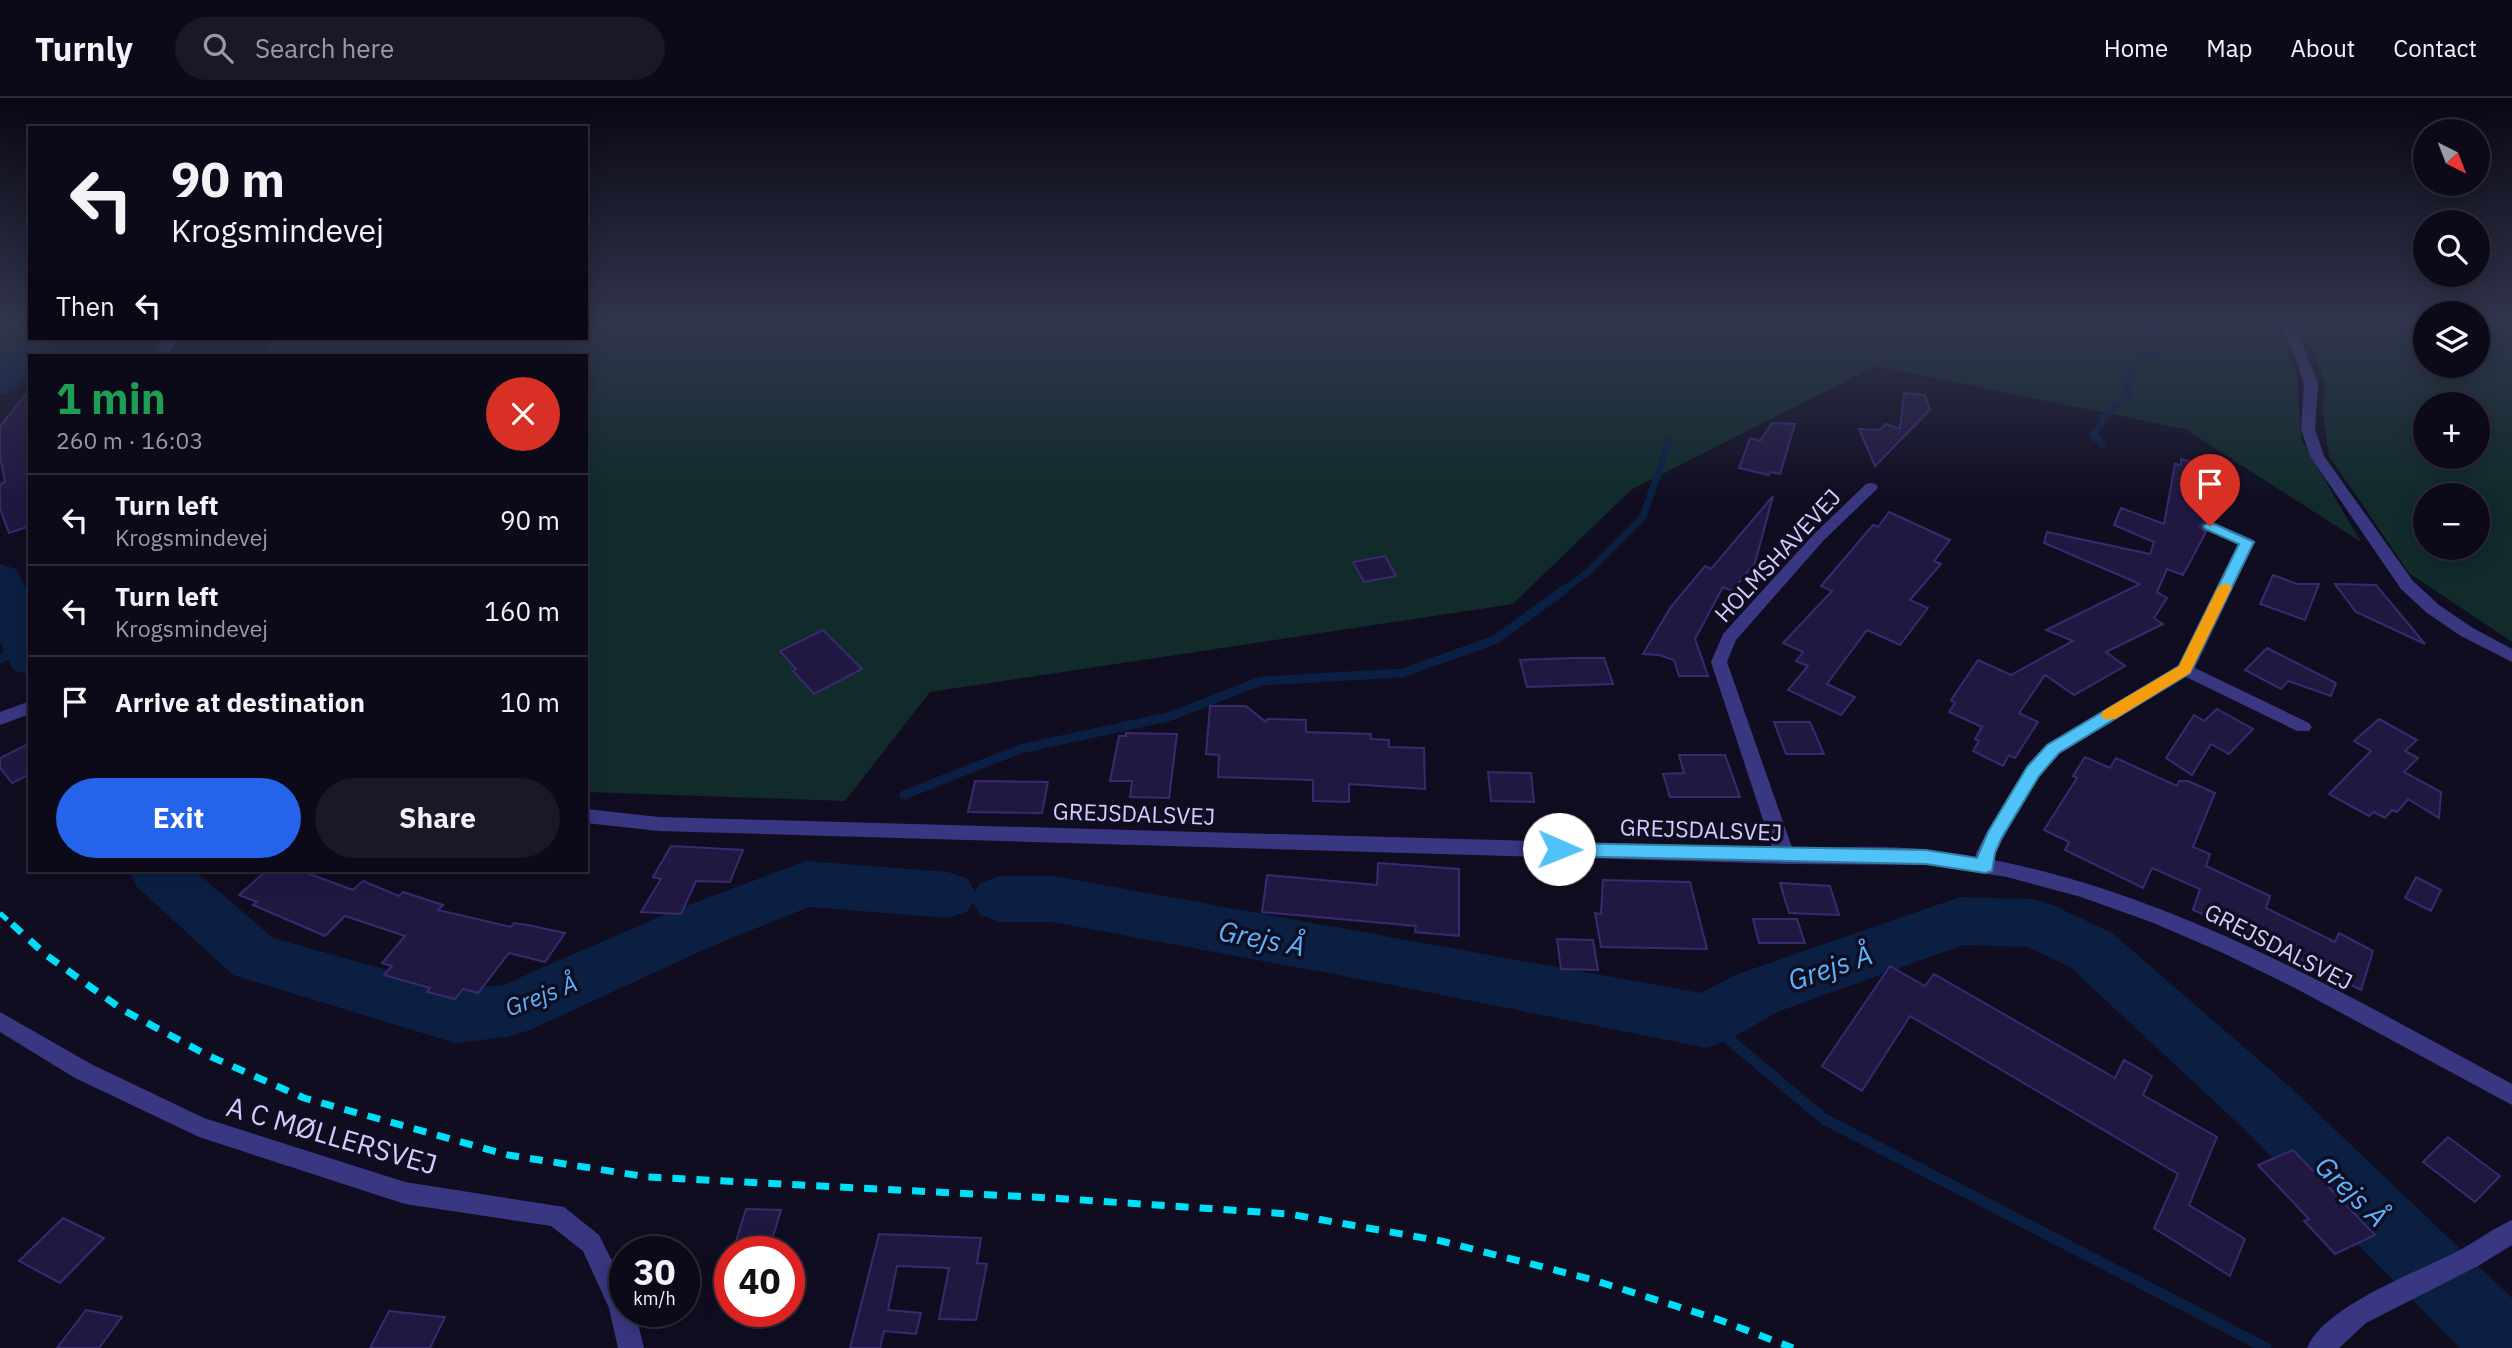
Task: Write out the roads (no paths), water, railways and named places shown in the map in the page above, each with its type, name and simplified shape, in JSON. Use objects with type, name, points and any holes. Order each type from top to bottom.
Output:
[{"type":"street","points":[[2310,382],[2308,429],[2317,456],[2407,585],[2444,617],[2512,656]]},
{"type":"street","name":"HOLMSHAVEVEJ","points":[[1785,856],[1720,662],[1729,638],[1819,537],[1871,487]]},
{"type":"street","points":[[1985,866],[1986,853],[1994,837],[2033,771],[2053,749],[2185,670],[2247,542],[2210,526]]},
{"type":"street","points":[[2185,670],[2304,727]]},
{"type":"street","points":[[0,719],[28,708]]},
{"type":"street","name":"GREJSDALSVEJ","points":[[588,816],[673,825],[1785,856],[1926,857],[1985,866],[2101,894],[2191,929],[2290,976],[2512,1096]]},
{"type":"street","name":"A C MØLLERSVEJ","points":[[0,1021],[83,1071],[199,1127],[405,1193],[556,1214],[591,1242],[621,1306],[631,1348]]},
{"type":"street","points":[[2323,1345],[2357,1314],[2469,1258],[2512,1231]]},
{"type":"waterway","points":[[2102,444],[2093,435],[2105,417],[2130,392],[2125,382]]},
{"type":"waterway","points":[[1562,591],[1588,572],[1643,517],[1669,442]]},
{"type":"waterway","name":"Grejs Å","points":[[0,579],[28,653]]},
{"type":"waterway","points":[[904,795],[1020,749],[1168,717],[1261,681],[1402,673],[1495,640],[1565,589]]},
{"type":"waterway","points":[[0,659],[23,646]]},
{"type":"waterway","name":"Grejs Å","points":[[158,872],[254,957],[455,1016],[508,1011],[691,929],[806,884],[948,895]]},
{"type":"waterway","name":"Grejs Å","points":[[1000,899],[1053,899],[1397,961],[1707,1021],[1756,993],[1960,921],[2035,923],[2091,950],[2266,1107],[2511,1348]]},
{"type":"waterway","points":[[1707,1021],[1824,1119],[2266,1348]]},
{"type":"railway","points":[[0,913],[14,926]]},
{"type":"railway","points":[[12,924],[46,955],[123,1010],[207,1055],[304,1098],[508,1155],[648,1177],[1052,1198],[1289,1214],[1441,1241],[1590,1279],[1717,1319],[1793,1348]]}]
